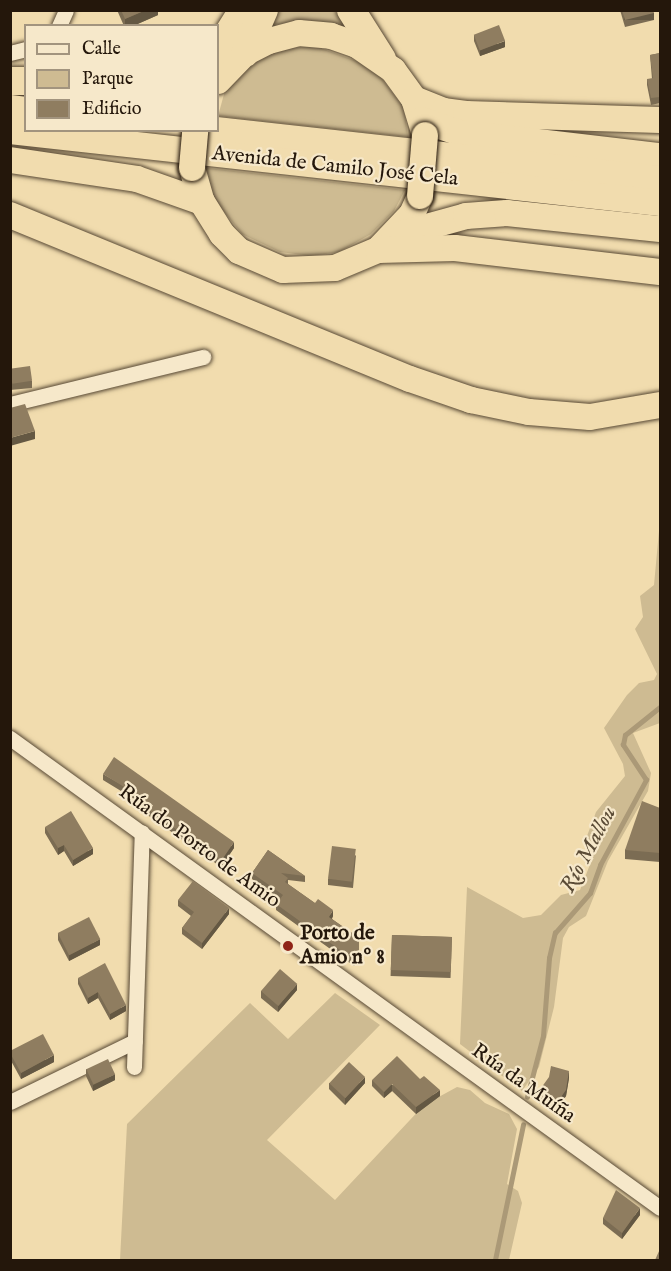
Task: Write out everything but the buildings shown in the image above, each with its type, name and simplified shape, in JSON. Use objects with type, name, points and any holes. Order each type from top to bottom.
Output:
[{"type":"highway","points":[[219,79],[231,51],[243,10]]},
{"type":"highway","points":[[231,51],[264,10]]},
{"type":"highway","points":[[351,10],[420,118],[420,196],[386,243]]},
{"type":"highway","points":[[231,51],[299,33],[331,36],[382,59]]},
{"type":"highway","points":[[420,118],[443,111],[466,114],[660,120]]},
{"type":"highway","points":[[420,118],[460,133],[660,156]]},
{"type":"highway","name":"Avenida de Camilo José Cela","points":[[219,130],[660,179]]},
{"type":"highway","name":"Avenida de Camilo José Cela","points":[[28,132],[660,203]]},
{"type":"highway","points":[[195,132],[192,168],[202,202],[222,234],[239,251],[283,270],[335,268],[386,243],[466,216],[507,213],[660,229]]},
{"type":"highway","points":[[10,160],[137,179],[202,202]]},
{"type":"highway","points":[[10,215],[410,380],[471,400],[529,412],[590,417],[660,405]]},
{"type":"highway","points":[[386,243],[455,248],[660,272]]},
{"type":"street","points":[[60,24],[66,10]]},
{"type":"street","points":[[10,404],[203,357]]},
{"type":"street","name":"Rúa do Porto de Amio","points":[[10,738],[361,992]]},
{"type":"street","points":[[134,1067],[142,832]]},
{"type":"street","name":"Rúa da Muíña","points":[[361,992],[660,1208]]},
{"type":"street","points":[[10,1102],[135,1041]]},
{"type":"green space","points":[[334,10],[347,27],[307,21],[271,25],[276,11]]},
{"type":"green space","points":[[315,46],[373,67],[404,108],[408,137],[219,116],[226,87],[249,64],[278,49]]},
{"type":"green space","points":[[207,168],[405,190],[394,211],[371,234],[339,252],[311,256],[280,252],[242,234],[213,198]]},
{"type":"green space","points":[[660,520],[660,723],[633,733],[651,773],[648,791],[608,861],[586,916],[569,927],[563,938],[554,1007],[539,1067],[522,1091],[460,1044],[467,887],[523,918],[541,915],[561,895],[580,890],[593,857],[587,836],[596,812],[625,776],[623,764],[604,728],[627,695],[639,683],[654,680],[657,674],[635,629],[643,617],[640,596],[654,585]]},
{"type":"green space","points":[[335,993],[380,1025],[267,1140],[335,1200],[424,1105],[457,1087],[470,1090],[485,1103],[509,1114],[517,1129],[507,1184],[518,1191],[522,1203],[509,1260],[120,1260],[127,1124],[250,1003],[288,1039]]},
{"type":"waterway","name":"Río Mallou","points":[[527,1097],[543,1036],[549,958],[555,933],[590,893],[600,865],[646,780],[623,745],[625,735],[660,707]]},
{"type":"waterway","name":"Río Mallou","points":[[495,1260],[523,1125]]},
{"type":"place","name":"Porto de Amio nº 8","points":[[288,946]]}]
